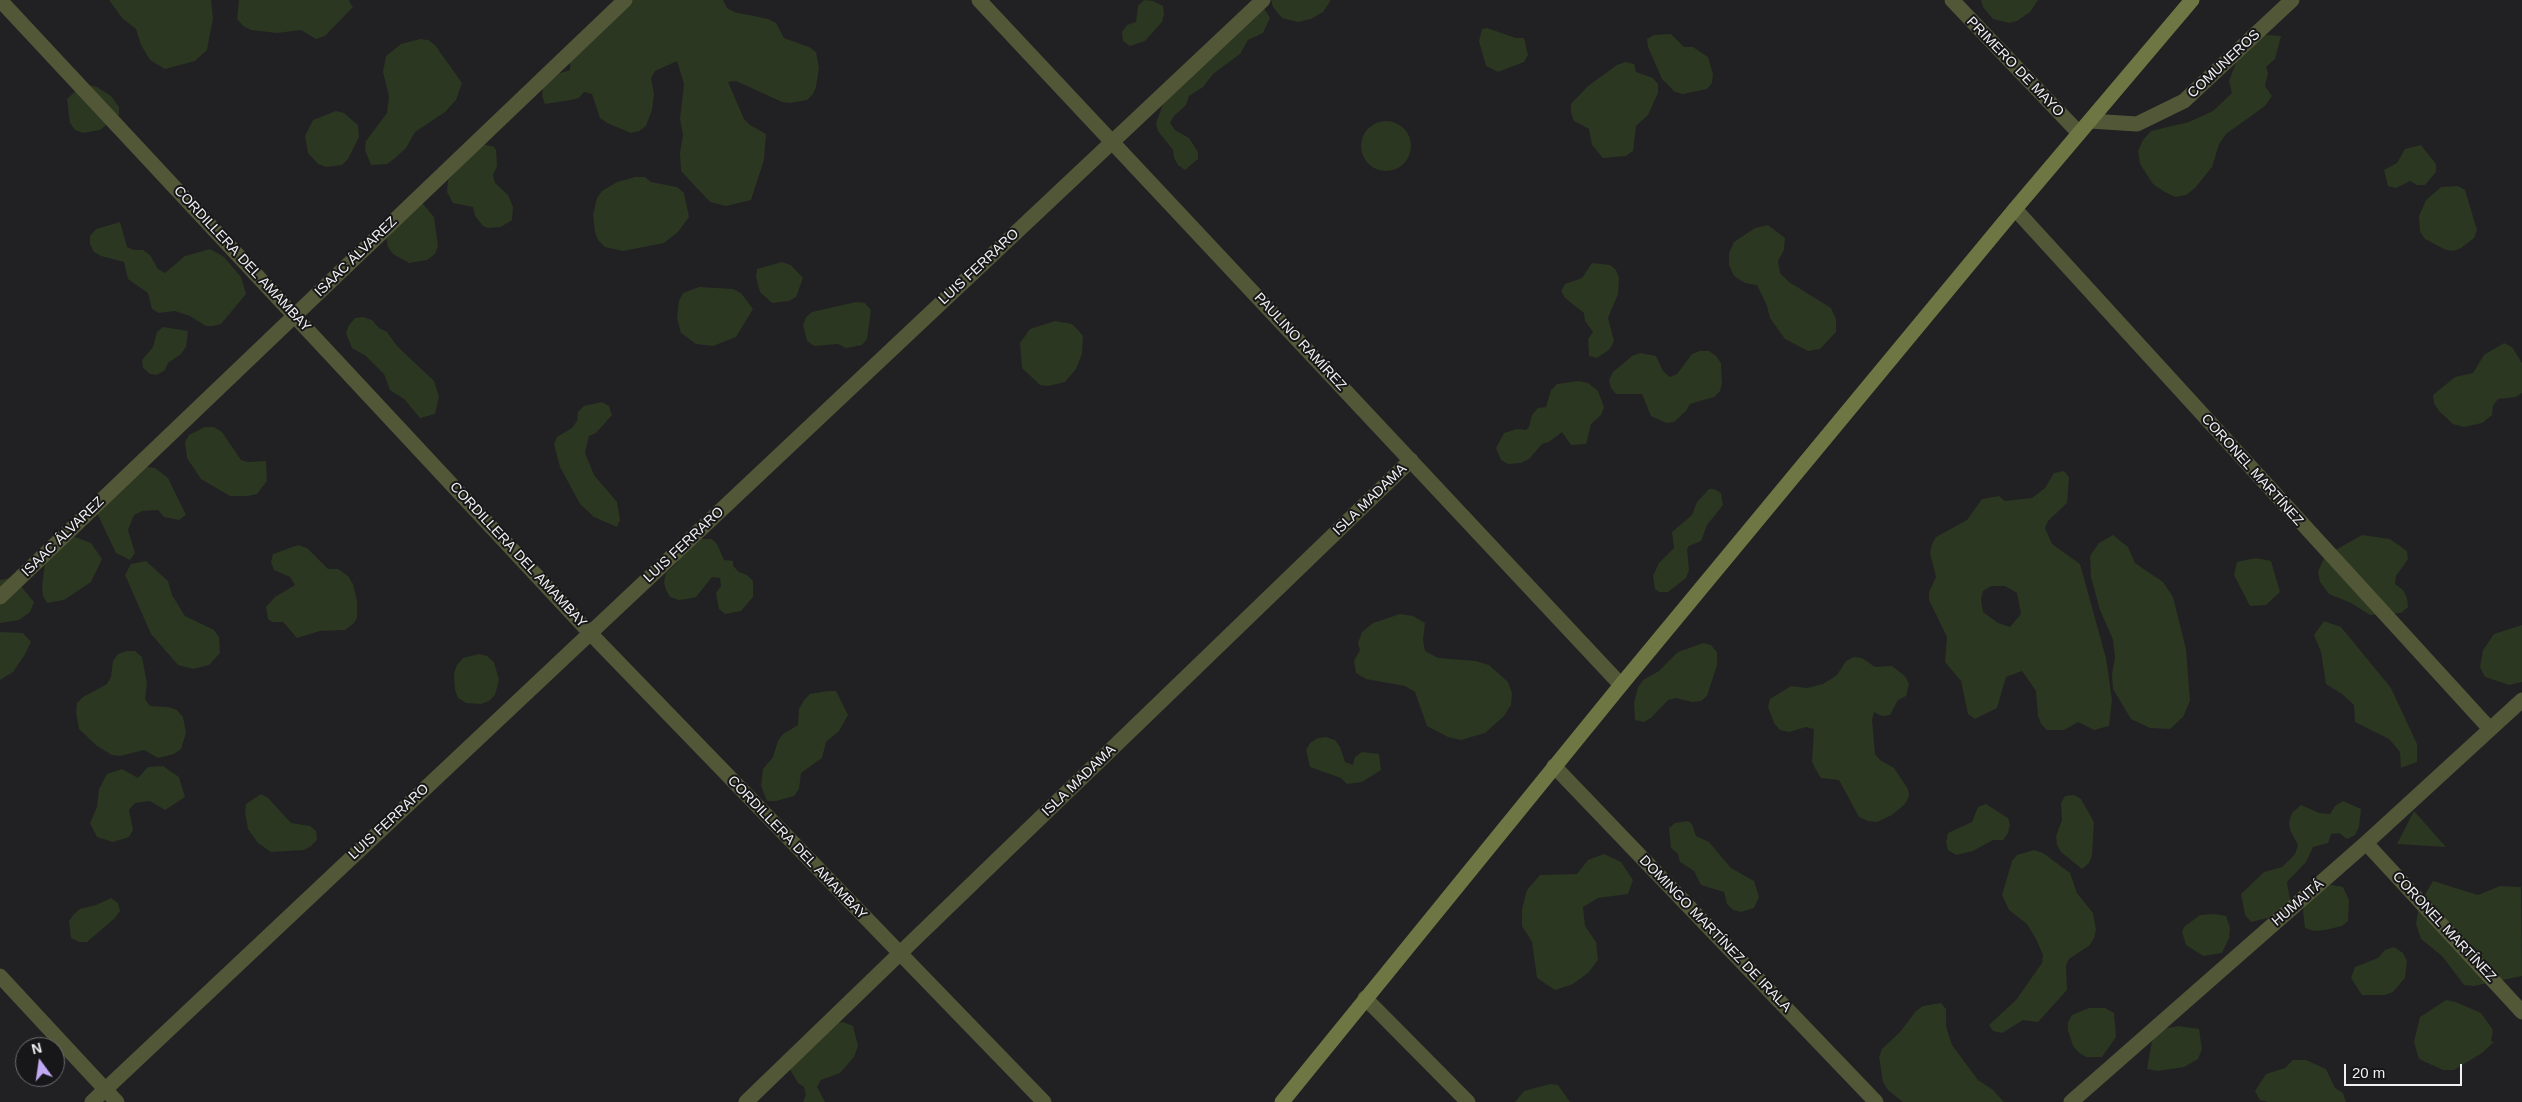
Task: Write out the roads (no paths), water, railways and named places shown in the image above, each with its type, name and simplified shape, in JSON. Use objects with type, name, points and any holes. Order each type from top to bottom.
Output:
[{"type":"main road","points":[[1282,1102],[1554,766],[2079,133],[2192,0]]},
{"type":"street","name":"CORDILLERA DEL AMAMBAY","points":[[0,0],[590,633],[1044,1102]]},
{"type":"street","name":"ISAAC ÁLVAREZ","points":[[0,597],[625,0]]},
{"type":"street","name":"PAULINO RAMÍREZ","points":[[979,0],[1621,685]]},
{"type":"street","name":"LUIS FERRARO","points":[[92,1102],[1262,0]]},
{"type":"street","name":"PRIMERO DE MAYO","points":[[1952,0],[2079,133]]},
{"type":"street","name":"COMUNEROS","points":[[2090,121],[2137,124],[2184,101],[2292,0]]},
{"type":"street","name":"CORONEL MARTÍNEZ","points":[[2015,210],[2490,730]]},
{"type":"street","name":"ISLA MADAMA","points":[[746,1102],[1411,460]]},
{"type":"street","name":"HUMAITÁ","points":[[2071,1102],[2366,842],[2522,700]]},
{"type":"street","name":"DOMINGO MARTÍNEZ DE IRALA","points":[[1554,766],[1876,1102]]},
{"type":"street","name":"CORONEL MARTÍNEZ","points":[[2366,842],[2522,1012]]},
{"type":"street","points":[[0,976],[117,1102]]},
{"type":"street","points":[[1365,998],[1468,1102]]}]
